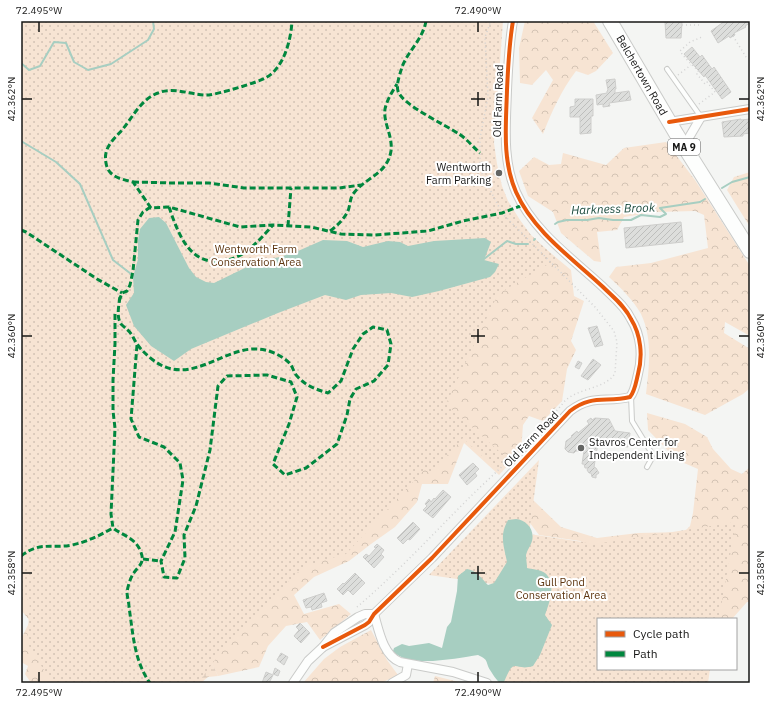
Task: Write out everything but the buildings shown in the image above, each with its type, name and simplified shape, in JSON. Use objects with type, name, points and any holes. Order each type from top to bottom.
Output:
[{"type":"highway","name":"Belchertown Road","points":[[610,21],[669,122],[750,251]]},
{"type":"street","name":"Old Farm Road","points":[[293,683],[308,661],[323,647],[365,625],[374,614],[432,558],[570,412],[577,406],[588,401],[625,398],[631,396],[637,379],[640,361],[640,340],[634,323],[628,313],[531,218],[520,200],[510,172],[506,146],[506,122],[508,65],[513,21]]},
{"type":"street","points":[[669,122],[750,109]]},
{"type":"street","points":[[684,146],[701,117]]},
{"type":"street","points":[[374,614],[385,646],[394,660],[453,672],[487,683]]},
{"type":"street","points":[[392,683],[406,675],[408,664]]},
{"type":"lane","points":[[666,69],[701,117]]},
{"type":"lane","points":[[631,396],[632,421],[651,452],[652,458],[647,467]]},
{"type":"path","points":[[357,607],[382,586],[549,420],[566,400],[571,396],[606,382],[613,377],[615,373],[617,342],[614,332],[594,307],[502,213],[480,170],[480,138],[488,97],[485,37],[491,21]]},
{"type":"path","points":[[682,25],[699,25]]},
{"type":"path","points":[[733,36],[746,57]]},
{"type":"path","points":[[694,108],[715,92],[707,82],[705,84],[697,74],[698,72],[695,67],[691,65],[680,50],[690,42],[702,37]]},
{"type":"path","points":[[677,76],[691,65]]},
{"type":"green space","name":"Wentworth Farm Conservation Area","points":[[21,21],[503,21],[494,143],[497,164],[502,186],[508,201],[520,220],[531,235],[557,259],[498,294],[446,404],[500,452],[505,455],[513,455],[498,471],[463,438],[431,473],[426,468],[346,554],[304,566],[229,641],[198,683],[52,683],[27,643],[30,600],[21,599]]},
{"type":"green space","points":[[525,21],[593,21],[613,53],[596,71],[588,75],[576,71],[557,101],[543,134],[532,118],[553,80],[546,70],[532,85],[520,83],[519,48]]},
{"type":"green space","points":[[666,142],[695,180],[750,266],[750,336],[725,322],[724,333],[750,349],[750,388],[743,394],[705,415],[646,394],[649,343],[645,324],[641,314],[634,304],[609,277],[616,267],[651,263],[708,248],[704,215],[695,211],[657,212],[624,217],[617,230],[597,232],[601,262],[594,261],[561,233],[553,212],[528,196],[519,171],[534,157],[549,165],[561,164],[563,153],[606,165],[624,148]]},
{"type":"green space","points":[[750,172],[750,227],[727,190],[734,177]]},
{"type":"green space","points":[[529,235],[571,270],[574,296],[584,301],[571,341],[576,350],[567,369],[562,401],[543,421],[529,416],[523,425],[521,451],[499,475],[464,443],[448,484],[422,484],[417,502],[395,527],[349,561],[314,577],[294,595],[304,614],[339,604],[351,614],[320,640],[307,622],[286,626],[268,646],[259,667],[218,676],[208,656],[142,683],[31,683],[25,674],[28,666],[21,662],[21,637],[30,621],[21,610],[21,564]]},
{"type":"green space","points":[[647,413],[685,424],[707,437],[713,449],[731,469],[742,474],[750,467],[750,602],[747,602],[733,618],[709,618],[580,541],[539,535],[530,523],[533,500],[561,527],[597,538],[638,533],[684,532],[690,526],[693,513],[698,469],[677,460],[648,430]]},
{"type":"green space","name":"Gull Pond Conservation Area","points":[[539,460],[529,534],[596,544],[736,522],[719,618],[597,618],[597,670],[710,670],[708,683],[507,683],[499,679],[513,587],[429,575]]},
{"type":"green space","points":[[371,630],[387,660],[398,675],[381,683],[303,683],[324,659],[340,647]]},
{"type":"green space","points":[[208,655],[218,676],[208,677],[201,683],[169,683]]},
{"type":"green space","points":[[435,676],[463,683],[433,683]]},
{"type":"shaded area","points":[[159,217],[166,223],[189,268],[196,277],[206,282],[214,283],[259,261],[280,257],[323,240],[347,241],[363,247],[388,241],[400,242],[408,246],[434,241],[485,238],[491,242],[484,260],[499,264],[495,272],[490,277],[412,297],[391,293],[361,295],[346,300],[325,295],[191,349],[174,361],[151,346],[134,326],[126,305],[134,293],[133,277],[138,259],[138,240],[140,229],[149,218]]},
{"type":"shaded area","points":[[516,519],[523,521],[529,526],[533,537],[526,555],[527,568],[539,570],[545,573],[551,582],[550,600],[545,615],[552,625],[540,655],[533,666],[513,667],[510,669],[504,682],[500,683],[490,670],[485,660],[478,655],[446,660],[421,661],[410,660],[393,651],[394,648],[402,644],[409,646],[429,643],[442,648],[447,627],[451,622],[457,591],[458,576],[467,569],[476,573],[488,585],[494,583],[507,562],[503,541],[505,526],[508,520]]},
{"type":"waterway","points":[[21,63],[29,70],[40,66],[54,42],[66,43],[74,62],[88,70],[111,64],[148,40],[154,29],[153,21]]},
{"type":"waterway","points":[[21,141],[56,162],[80,184],[113,260],[135,277]]},
{"type":"waterway","name":"Harkness Brook","points":[[722,188],[732,182],[750,177]]},
{"type":"waterway","name":"Harkness Brook","points":[[555,224],[567,220],[587,220],[599,218],[631,220],[641,215],[660,217],[666,214],[660,208],[700,202],[705,199]]},
{"type":"waterway","name":"Harkness Brook","points":[[484,259],[507,241],[516,244],[528,244]]},
{"type":"marked path","points":[[151,208],[133,182],[116,177],[107,168],[105,158],[107,149],[112,141],[142,104],[147,99],[158,93],[170,90],[209,95],[239,88],[267,77],[278,67],[286,52],[292,21]]},
{"type":"marked path","points":[[426,21],[422,34],[402,67],[398,82],[398,91],[407,102],[462,136],[480,153]]},
{"type":"marked path","points":[[330,231],[346,214],[349,209],[351,198],[356,190],[380,171],[389,159],[391,145],[385,119],[385,109],[388,99],[397,84]]},
{"type":"marked path","points":[[133,182],[209,183],[244,188],[339,188],[361,185]]},
{"type":"marked path","points":[[288,226],[291,188]]},
{"type":"marked path","points":[[119,301],[122,293],[127,291],[130,285],[133,271],[138,220],[143,212],[149,208],[169,207],[240,227],[273,225],[311,227],[341,234],[375,235],[428,231],[463,221],[502,213],[523,205]]},
{"type":"marked path","points":[[169,207],[176,227],[186,245],[193,253],[210,261],[224,261],[241,255],[254,245],[273,225]]},
{"type":"marked path","points":[[21,230],[97,279],[122,293]]},
{"type":"marked path","points":[[120,297],[118,314],[119,321],[131,333],[137,344],[144,352],[153,360],[167,368],[182,370],[196,368],[237,352],[251,349],[265,350],[286,360],[291,365],[297,376],[307,385],[328,393],[341,381],[353,349],[363,334],[373,327],[387,330],[391,344],[388,365],[374,381],[356,389],[350,399],[347,415],[337,444],[306,468],[285,475],[273,464],[289,424],[297,397],[291,382],[267,375],[227,376],[218,386],[210,450],[196,506],[184,535],[185,558],[177,578],[164,577],[161,561],[175,532],[183,480],[180,463],[164,447],[139,437],[131,419],[137,345]]},
{"type":"marked path","points":[[115,314],[113,380],[113,411],[115,428],[111,514],[113,528],[135,542],[142,554],[141,564],[131,578],[127,594],[137,656],[150,683]]},
{"type":"marked path","points":[[21,556],[28,551],[40,547],[65,546],[83,542],[113,528]]},
{"type":"marked path","points":[[143,559],[161,561]]},
{"type":"cycle path","points":[[323,647],[369,622],[374,614],[432,558],[570,411],[585,402],[630,397],[635,386],[640,367],[641,353],[637,332],[628,314],[615,298],[543,232],[523,206],[516,192],[509,167],[506,142],[508,64],[513,21]]},
{"type":"cycle path","points":[[669,122],[750,109]]},
{"type":"place","name":"Wentworth Farm Parking","points":[[499,173]]},
{"type":"place","name":"Stavros Center for Independent Living","points":[[581,448]]}]
